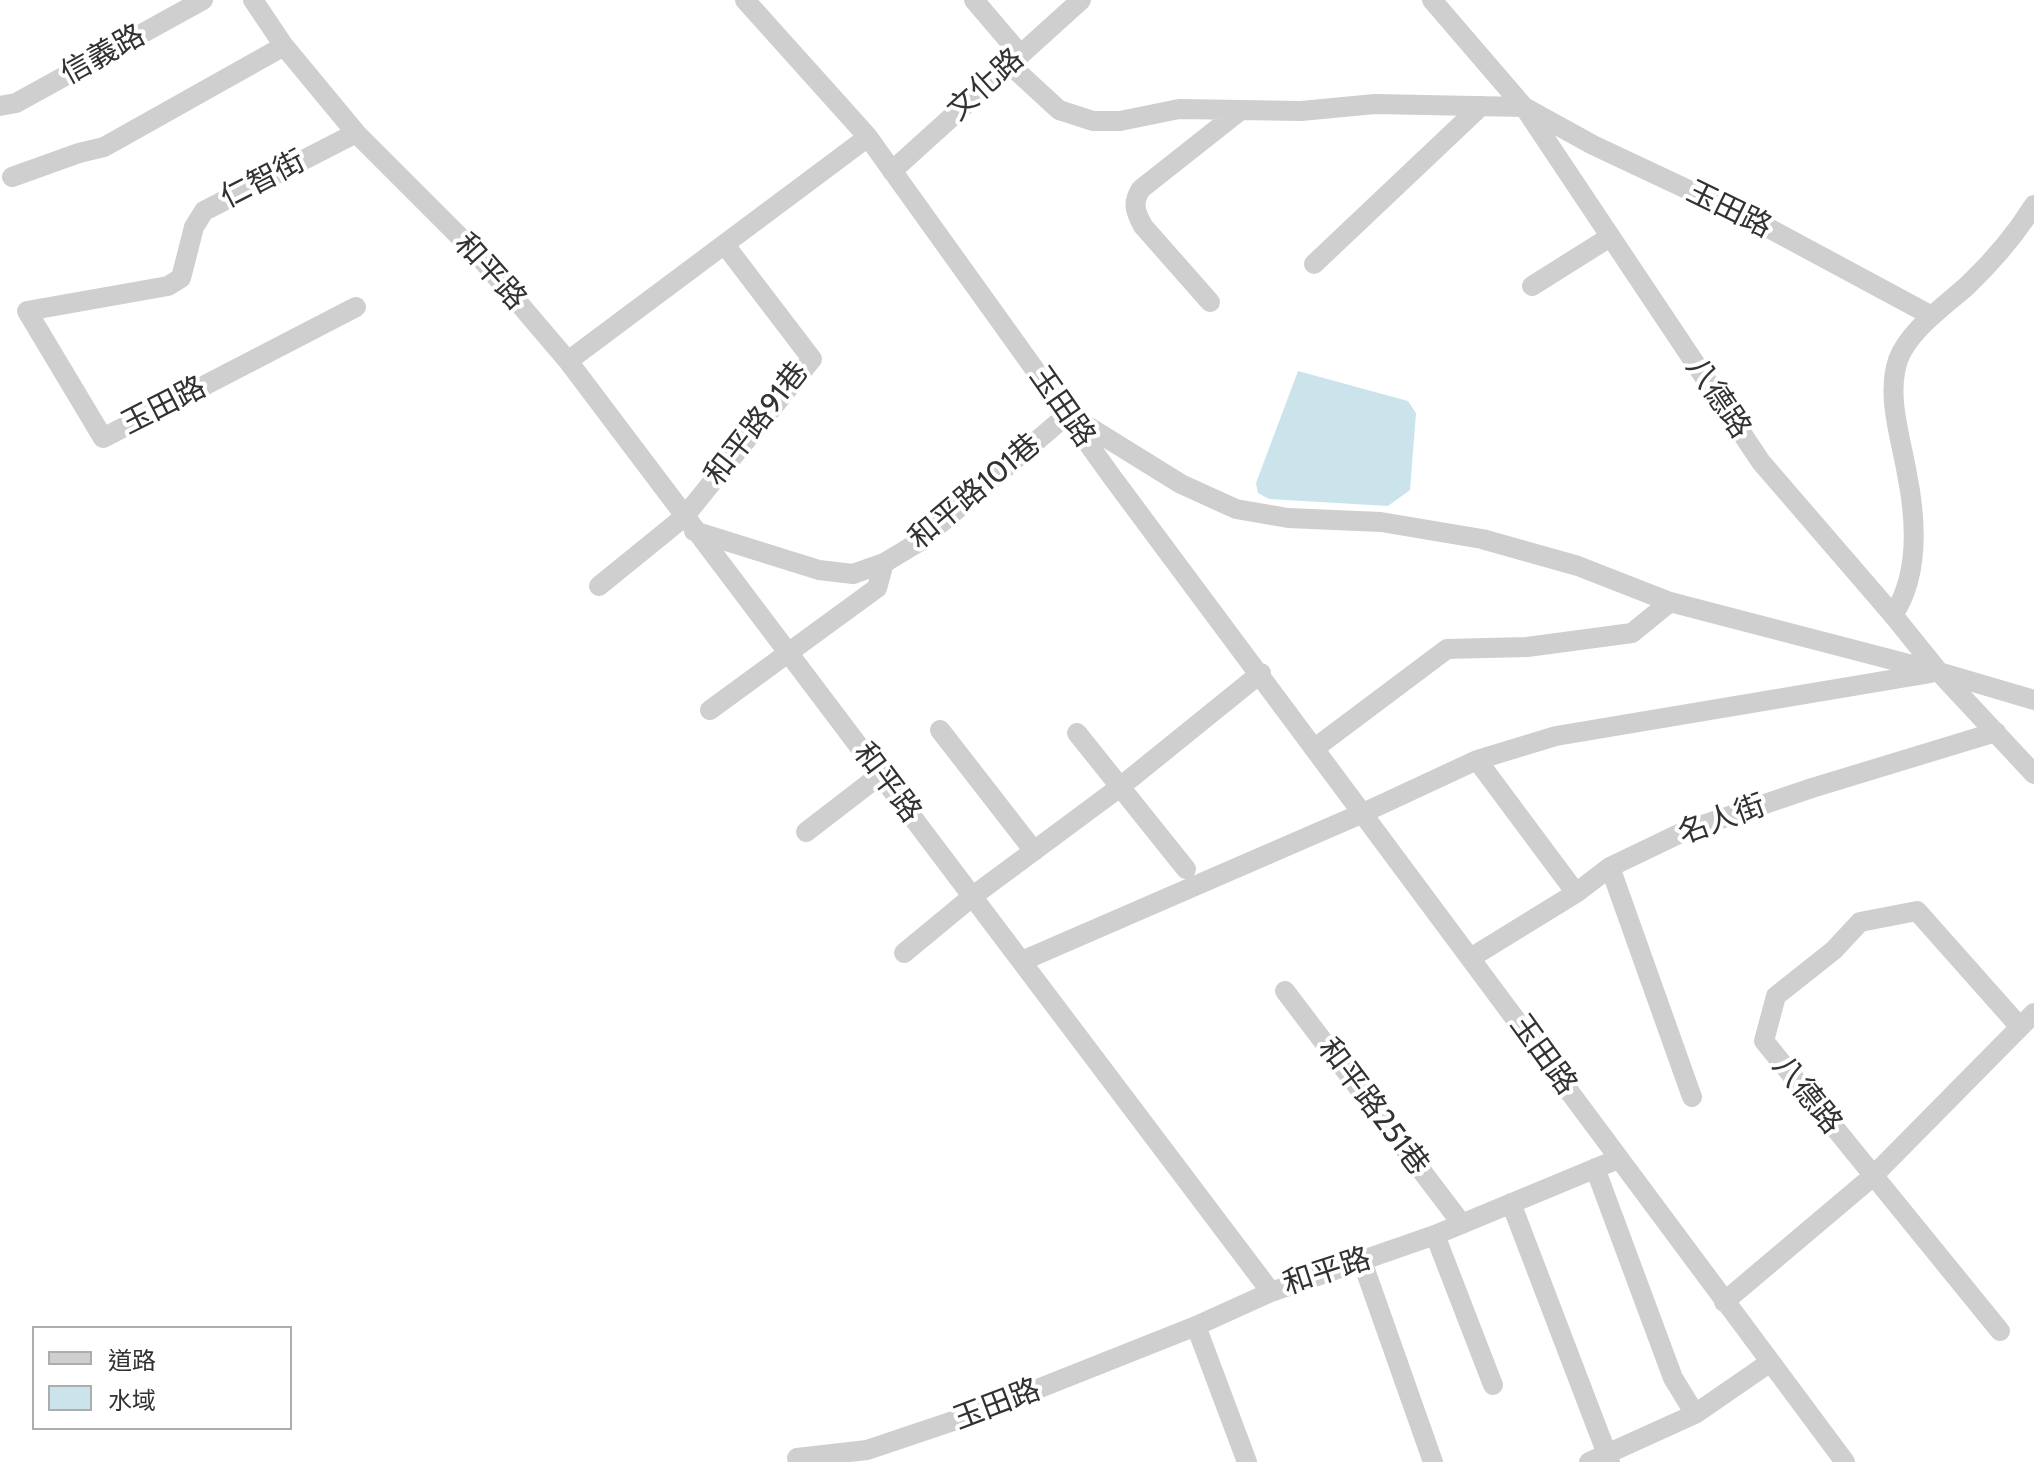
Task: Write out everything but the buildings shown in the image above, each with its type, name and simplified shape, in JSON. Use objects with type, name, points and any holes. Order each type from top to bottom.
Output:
[{"type":"street","name":"信義路","points":[[0,106],[16,103],[203,0]]},
{"type":"street","name":"和平路","points":[[253,0],[284,46],[356,133],[477,254],[568,361],[1271,1292],[1435,1235],[1618,1159]]},
{"type":"street","name":"玉田路","points":[[745,0],[868,137],[1112,477],[1261,673],[1845,1462]]},
{"type":"street","points":[[974,0],[1014,59],[1059,110],[1093,121],[1120,121],[1179,109],[1301,111],[1375,104],[1524,107]]},
{"type":"street","name":"文化路","points":[[892,171],[1081,0]]},
{"type":"street","name":"八德路","points":[[1432,0],[1524,107],[1761,462],[1939,672],[2034,774]]},
{"type":"street","points":[[12,177],[104,147],[284,46]]},
{"type":"street","points":[[1314,264],[1481,106]]},
{"type":"street","name":"玉田路","points":[[1524,107],[1593,145],[1761,224],[1932,316]]},
{"type":"street","points":[[1210,302],[1143,226],[1136,212],[1135,200],[1141,189],[1241,110]]},
{"type":"street","name":"仁智街","points":[[27,311],[168,286],[181,278],[194,227],[204,211],[356,133]]},
{"type":"street","points":[[568,361],[868,137]]},
{"type":"street","points":[[1893,615],[1906,596],[1914,549],[1908,477],[1896,423],[1894,384],[1899,358],[1932,316],[1968,285],[2005,246],[2034,205]]},
{"type":"street","points":[[1532,286],[1610,237]]},
{"type":"street","name":"和平路91巷","points":[[599,586],[689,524],[812,359],[725,245]]},
{"type":"street","name":"玉田路","points":[[27,311],[103,438],[356,307]]},
{"type":"street","points":[[1068,414],[1181,484],[1236,509],[1288,518],[1381,522],[1482,539],[1578,566],[1670,602],[2034,700]]},
{"type":"street","name":"和平路101巷","points":[[689,524],[819,570],[853,574],[884,563],[929,535],[1068,414]]},
{"type":"street","points":[[710,710],[877,588],[884,563]]},
{"type":"street","points":[[1315,748],[1447,649],[1527,647],[1632,633],[1670,602]]},
{"type":"street","points":[[1022,961],[1363,813],[1477,760],[1556,736],[1939,672]]},
{"type":"street","points":[[904,953],[973,896],[1120,787],[1261,673]]},
{"type":"street","points":[[940,730],[1034,851]]},
{"type":"street","name":"名人街","points":[[1472,957],[1576,893],[1610,867],[1685,831],[1812,788],[1996,732]]},
{"type":"street","points":[[1077,733],[1186,869]]},
{"type":"street","points":[[1477,760],[1576,893]]},
{"type":"street","points":[[806,832],[880,775]]},
{"type":"street","points":[[1610,867],[1692,1097]]},
{"type":"street","name":"八德路","points":[[1724,1302],[1872,1177],[2027,1020],[1917,911],[1860,922],[1834,950],[1776,996],[1764,1041],[1872,1177],[2000,1331]]},
{"type":"street","name":"和平路251巷","points":[[1285,991],[1462,1224]]},
{"type":"street","points":[[1595,1168],[1673,1378],[1695,1414]]},
{"type":"street","points":[[1511,1203],[1602,1459],[1695,1414],[1769,1363]]},
{"type":"street","points":[[1435,1235],[1493,1385]]},
{"type":"street","points":[[1362,1261],[1433,1462]]},
{"type":"street","name":"玉田路","points":[[799,1462],[797,1458],[867,1450],[991,1408],[1196,1326],[1271,1292]]},
{"type":"street","points":[[1196,1326],[1247,1462]]},
{"type":"water","points":[[1298,371],[1408,401],[1416,413],[1410,490],[1388,506],[1269,499],[1258,493],[1256,483]]}]
